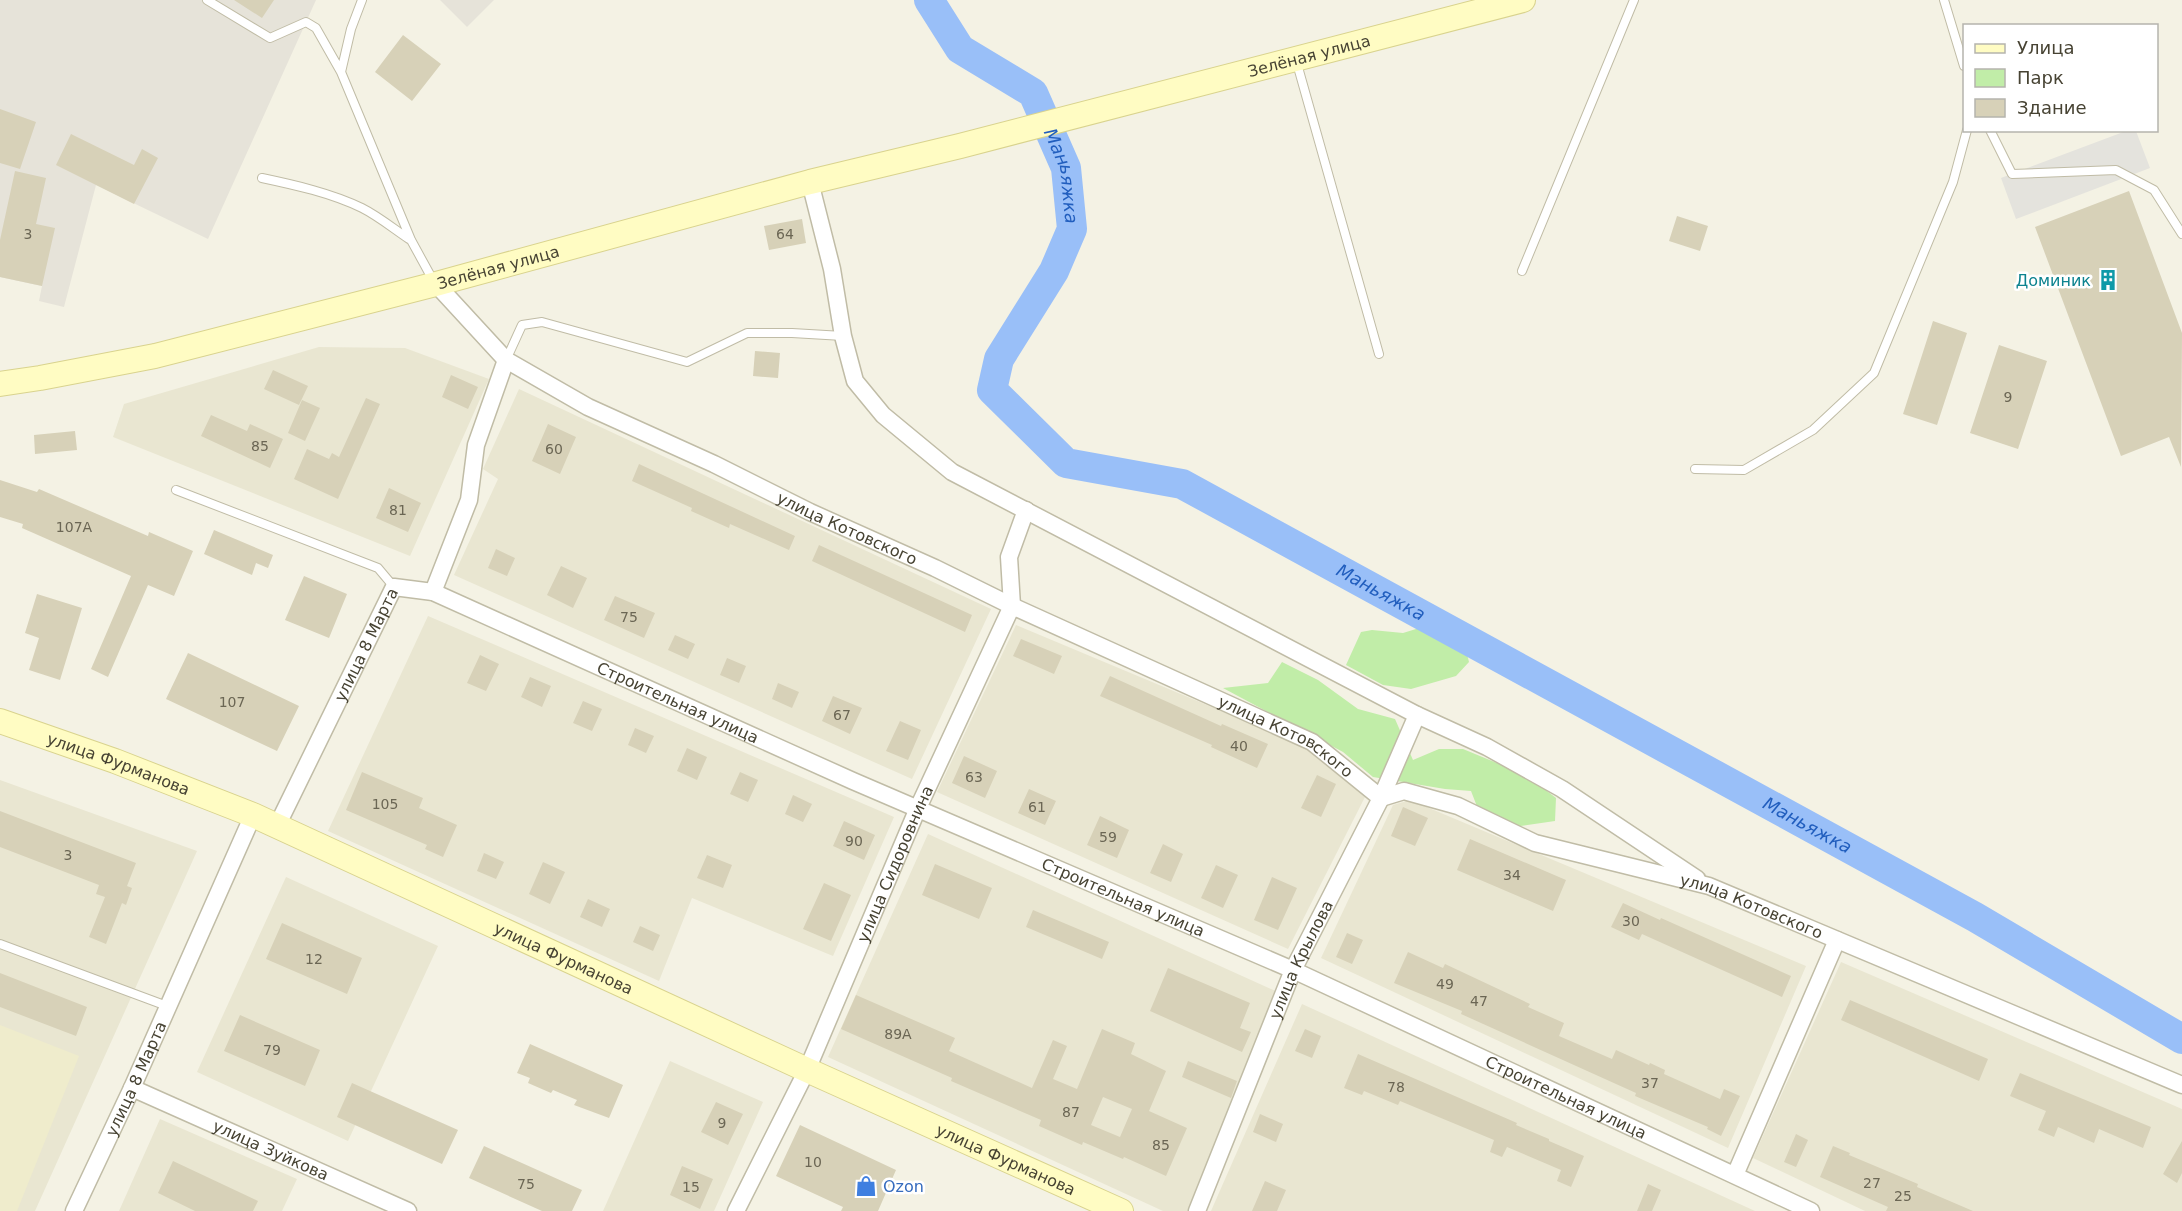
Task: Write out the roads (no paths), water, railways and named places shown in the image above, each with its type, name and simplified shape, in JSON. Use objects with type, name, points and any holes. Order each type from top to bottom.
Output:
[{"type":"street","name":"Зелёная улица","points":[[0,384],[154,356],[436,284],[810,183],[993,138],[1523,0]]},
{"type":"street","points":[[810,183],[832,268],[843,336],[855,381],[883,415],[952,472],[1417,715],[1487,747],[1562,789],[1709,886]]},
{"type":"street","name":"улица Котовского","points":[[436,284],[506,360],[588,407],[714,464],[810,512],[935,568],[1012,606],[1312,742],[1382,798],[1404,791],[1458,806],[1536,843],[1709,886],[2182,1085]]},
{"type":"street","points":[[433,592],[469,500],[476,445],[506,360]]},
{"type":"street","name":"улица Сидоровнина","points":[[736,1211],[807,1070],[918,808],[1012,606],[1009,557],[1026,510]]},
{"type":"street","name":"улица 8 Марта","points":[[277,826],[394,587],[433,592]]},
{"type":"street","name":"Строительная улица","points":[[433,592],[918,808],[1293,970],[1811,1211]]},
{"type":"street","name":"улица Крылова","points":[[1197,1211],[1293,970],[1382,798],[1417,715]]},
{"type":"street","name":"улица Фурманова","points":[[0,721],[115,761],[253,815],[807,1070],[1121,1211]]},
{"type":"street","name":"улица 8 Марта","points":[[74,1211],[132,1088],[253,815]]},
{"type":"street","points":[[1735,1175],[1837,940]]},
{"type":"street","name":"улица Зуйкова","points":[[132,1088],[408,1211]]},
{"type":"lane","points":[[207,0],[270,38],[306,22],[316,28],[341,72],[411,240],[436,284]]},
{"type":"lane","points":[[341,72],[351,29],[362,0]]},
{"type":"lane","points":[[1522,271],[1634,0]]},
{"type":"lane","points":[[1944,0],[1963,60]]},
{"type":"lane","points":[[1296,59],[1379,354]]},
{"type":"lane","points":[[1695,469],[1743,470],[1813,430],[1874,373],[1953,182],[1966,132]]},
{"type":"lane","points":[[1991,132],[2012,174],[2116,170],[2154,190],[2182,234]]},
{"type":"lane","points":[[262,178],[346,201],[364,209],[411,240]]},
{"type":"lane","points":[[506,360],[522,325],[542,322],[687,362],[747,333],[843,336]]},
{"type":"lane","points":[[176,490],[378,568],[394,587]]},
{"type":"lane","points":[[0,944],[167,1006]]},
{"type":"waterway","name":"Маньяжка","points":[[929,0],[960,49],[1033,93],[1066,168],[1072,229],[1054,271],[999,359],[992,390],[1066,463],[1182,484],[1975,917],[2182,1039]]},
{"type":"place","name":"Доминик","points":[[2108,280]]},
{"type":"place","name":"Ozon","points":[[866,1186]]}]
